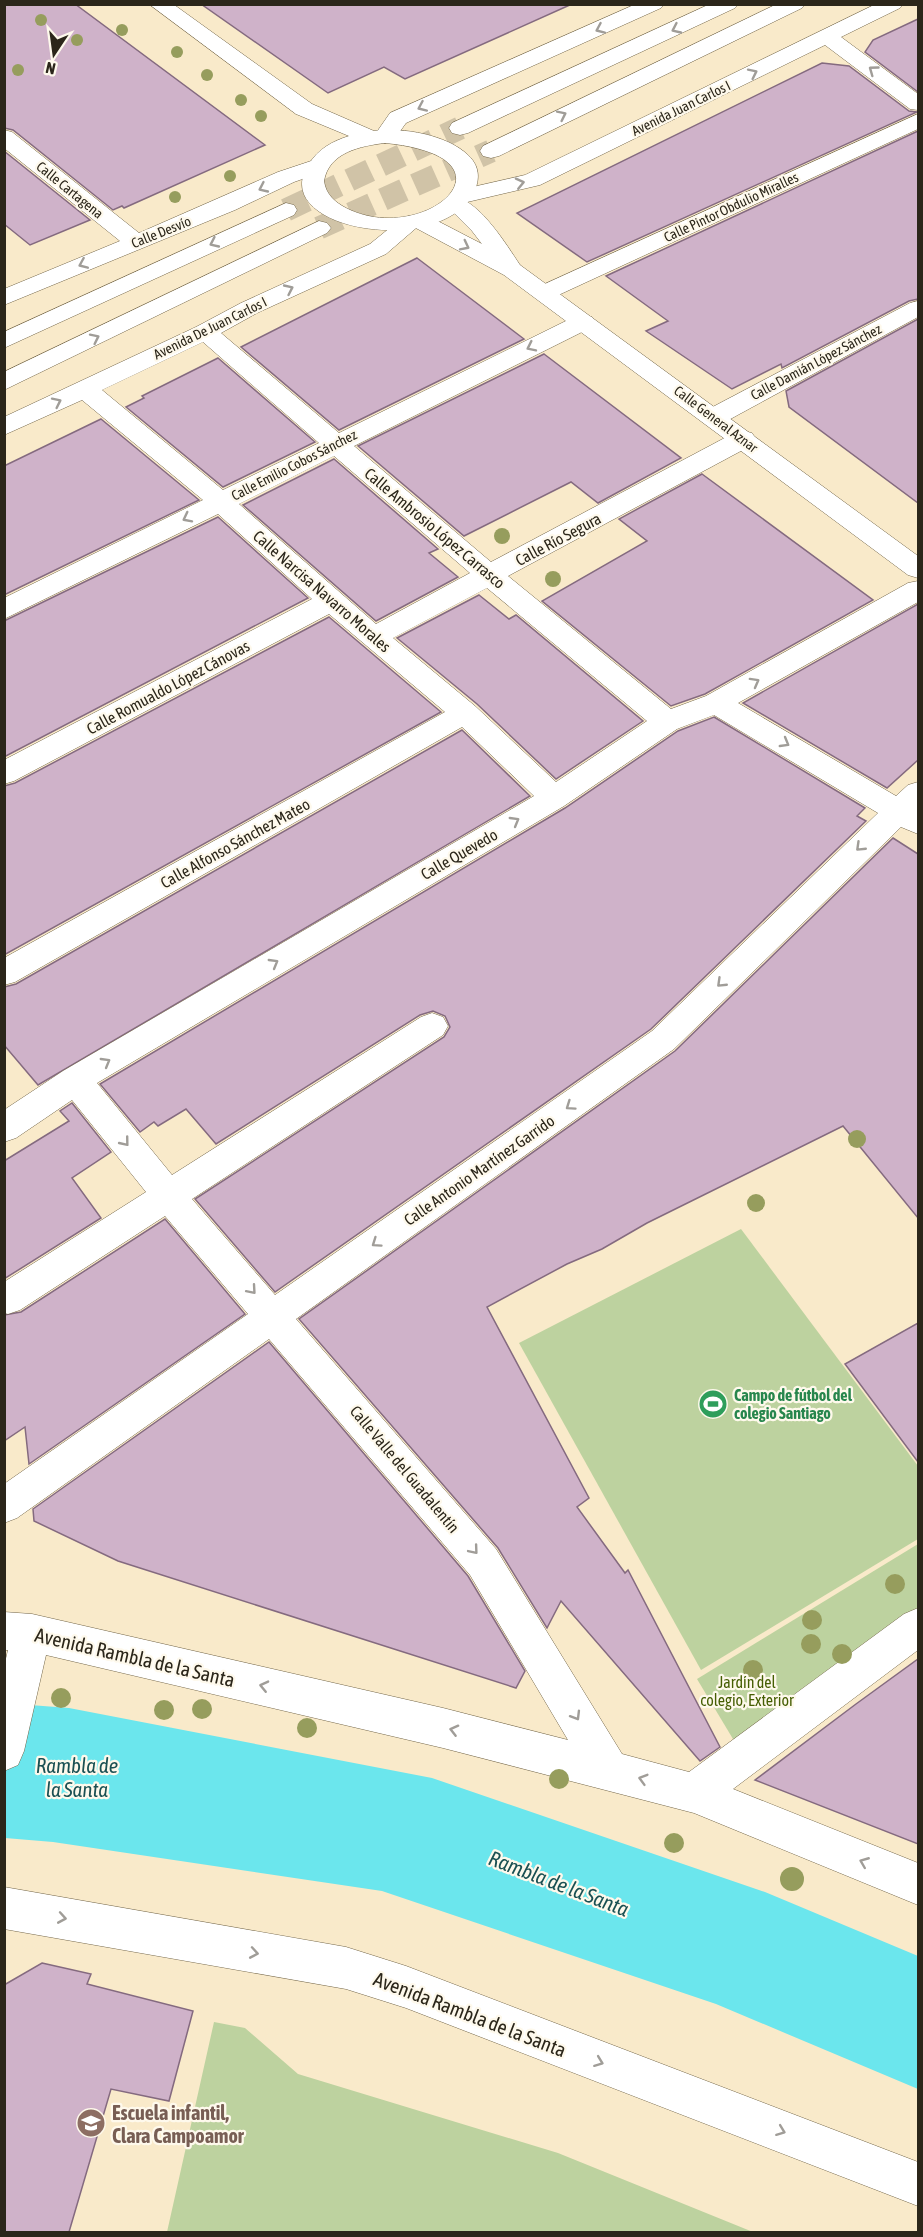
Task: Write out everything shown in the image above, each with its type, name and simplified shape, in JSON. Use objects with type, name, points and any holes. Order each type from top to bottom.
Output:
[{"type":"street","points":[[159,4],[304,109],[379,137]]},
{"type":"street","points":[[379,137],[398,118],[654,4]]},
{"type":"street","points":[[459,128],[729,4]]},
{"type":"street","points":[[491,151],[795,4]]},
{"type":"street","name":"Avenida Juan Carlos I","points":[[459,200],[532,180],[893,4]]},
{"type":"street","points":[[827,37],[918,104]]},
{"type":"street","points":[[304,109],[321,161]]},
{"type":"street","name":"Calle Pintor Obdulio Miralles","points":[[544,293],[918,121]]},
{"type":"street","name":"Calle Cartagena","points":[[4,137],[135,242]]},
{"type":"street","points":[[379,137],[411,138],[435,143],[453,153],[465,167],[468,181],[459,200],[434,217],[415,222],[382,225],[355,220],[332,210],[317,197],[312,182],[321,161],[354,142],[379,137]]},
{"type":"street","name":"Calle Desvío","points":[[4,298],[227,205],[321,161]]},
{"type":"street","name":"Calle General Aznar","points":[[459,200],[512,270]]},
{"type":"street","points":[[4,341],[286,210]]},
{"type":"street","name":"Calle General Aznar","points":[[415,222],[512,270],[918,569]]},
{"type":"street","name":"Avenida De Juan Carlos I","points":[[4,427],[205,332],[249,308],[378,249],[415,222]]},
{"type":"street","points":[[4,382],[319,228]]},
{"type":"street","name":"Calle Damián López Sánchez","points":[[714,417],[918,308]]},
{"type":"street","name":"Calle Emilio Cobos Sánchez","points":[[4,610],[583,321]]},
{"type":"street","name":"Calle Ambrosio López Carrasco","points":[[205,332],[490,576],[667,722]]},
{"type":"street","name":"Calle Narcisa Navarro Morales","points":[[85,389],[220,501],[331,601],[465,713],[554,798]]},
{"type":"street","name":"Calle Río Segura","points":[[373,637],[743,439]]},
{"type":"street","name":"Calle Quevedo","points":[[10,1115],[75,1080],[554,798],[667,722],[717,703],[918,590]]},
{"type":"street","name":"Calle Romualdo López Cánovas","points":[[4,773],[331,601]]},
{"type":"street","points":[[717,703],[912,809]]},
{"type":"street","name":"Calle Alfonso Sánchez Mateo","points":[[4,973],[465,713]]},
{"type":"street","name":"Calle Antonio Martínez Garrido","points":[[4,1506],[663,1040],[912,809]]},
{"type":"street","points":[[8,1299],[167,1194],[432,1026]]},
{"type":"street","name":"Calle Valle del Guadalentín","points":[[75,1080],[167,1194],[274,1315],[483,1562],[608,1769]]},
{"type":"street","points":[[4,1751],[14,1625]]},
{"type":"street","name":"Avenida Rambla de la Santa","points":[[14,1625],[432,1725],[694,1793],[918,1884]]},
{"type":"street","points":[[694,1793],[918,1628]]},
{"type":"street","name":"Avenida Rambla de la Santa","points":[[4,1908],[346,1968],[406,1987],[918,2184]]},
{"type":"green space","name":"Campo de fútbol del colegio Santiago","points":[[741,1229],[918,1466],[918,1539],[701,1670],[519,1343]]},
{"type":"green space","name":"Jardín del colegio, Exterior","points":[[918,1544],[918,1614],[736,1744],[697,1679]]},
{"type":"green space","points":[[214,2022],[245,2028],[298,2074],[558,2153],[753,2232],[167,2232]]},
{"type":"water","name":"Rambla de la Santa","points":[[4,1703],[69,1708],[432,1778],[765,1892],[918,1956],[918,2089],[716,2004],[382,1891],[53,1842],[5,1838]]},
{"type":"building","points":[[4,4],[75,4],[265,145],[124,208],[122,206],[113,210],[13,130],[4,128]]},
{"type":"building","points":[[201,4],[572,4],[405,79],[384,67],[328,93]]},
{"type":"building","points":[[918,19],[918,92],[865,52],[873,40]]},
{"type":"building","points":[[822,63],[849,66],[909,111],[917,112],[587,262],[517,213]]},
{"type":"building","points":[[918,131],[918,299],[909,301],[782,368],[781,364],[732,389],[646,331],[668,321],[606,276]]},
{"type":"building","points":[[4,151],[90,220],[30,245],[4,224]]},
{"type":"building","points":[[417,258],[524,339],[339,430],[241,347]]},
{"type":"building","points":[[918,319],[918,503],[789,407],[786,391]]},
{"type":"building","points":[[544,354],[681,458],[598,503],[571,482],[464,536],[358,446]]},
{"type":"building","points":[[218,358],[315,442],[223,487],[126,407],[144,398],[142,396]]},
{"type":"building","points":[[101,419],[199,500],[4,595],[4,466]]},
{"type":"building","points":[[334,459],[438,549],[429,553],[458,577],[376,621],[243,505]]},
{"type":"building","points":[[702,474],[873,600],[705,694],[671,706],[542,601],[647,541],[619,519]]},
{"type":"building","points":[[218,517],[308,598],[4,757],[4,621]]},
{"type":"building","points":[[479,595],[509,619],[516,615],[643,721],[556,779],[477,704],[397,638]]},
{"type":"building","points":[[918,604],[918,760],[887,788],[743,703]]},
{"type":"building","points":[[329,617],[441,712],[4,955],[4,786],[15,783]]},
{"type":"building","points":[[714,717],[865,808],[857,816],[866,821],[651,1029],[275,1292],[195,1199],[444,1037],[450,1027],[445,1016],[433,1011],[420,1015],[216,1144],[186,1109],[158,1126],[154,1122],[140,1132],[100,1084],[565,808],[678,731]]},
{"type":"building","points":[[462,730],[530,796],[38,1085],[4,1045],[4,987],[16,984]]},
{"type":"building","points":[[893,838],[918,854],[918,1218],[843,1126],[647,1223],[602,1249],[567,1264],[487,1307],[589,1498],[577,1507],[625,1573],[628,1570],[720,1747],[700,1761],[561,1601],[547,1628],[498,1548],[299,1319],[675,1051]]},
{"type":"building","points":[[72,1103],[111,1152],[72,1178],[101,1218],[4,1279],[4,1161],[69,1121],[60,1111]]},
{"type":"building","points":[[165,1219],[245,1314],[29,1464],[25,1427],[4,1441],[4,1315],[21,1312]]},
{"type":"building","points":[[918,1323],[918,1462],[845,1364]]},
{"type":"building","points":[[269,1342],[468,1576],[525,1671],[516,1688],[118,1561],[34,1521],[33,1509]]},
{"type":"building","points":[[918,1659],[918,1844],[755,1780],[856,1704]]},
{"type":"building","name":"Escuela infantil, Clara Campoamor","points":[[42,1963],[91,1974],[87,1984],[193,2011],[169,2101],[111,2089],[69,2232],[4,2232],[4,1985]]},
{"type":"tunnel","points":[[286,210],[460,128]]},
{"type":"tunnel","points":[[319,228],[491,151]]},
{"type":"place","name":"Campo de fútbol del colegio Santiago","points":[[713,1404]]},
{"type":"place","name":"Escuela infantil, Clara Campoamor","points":[[91,2123]]}]
